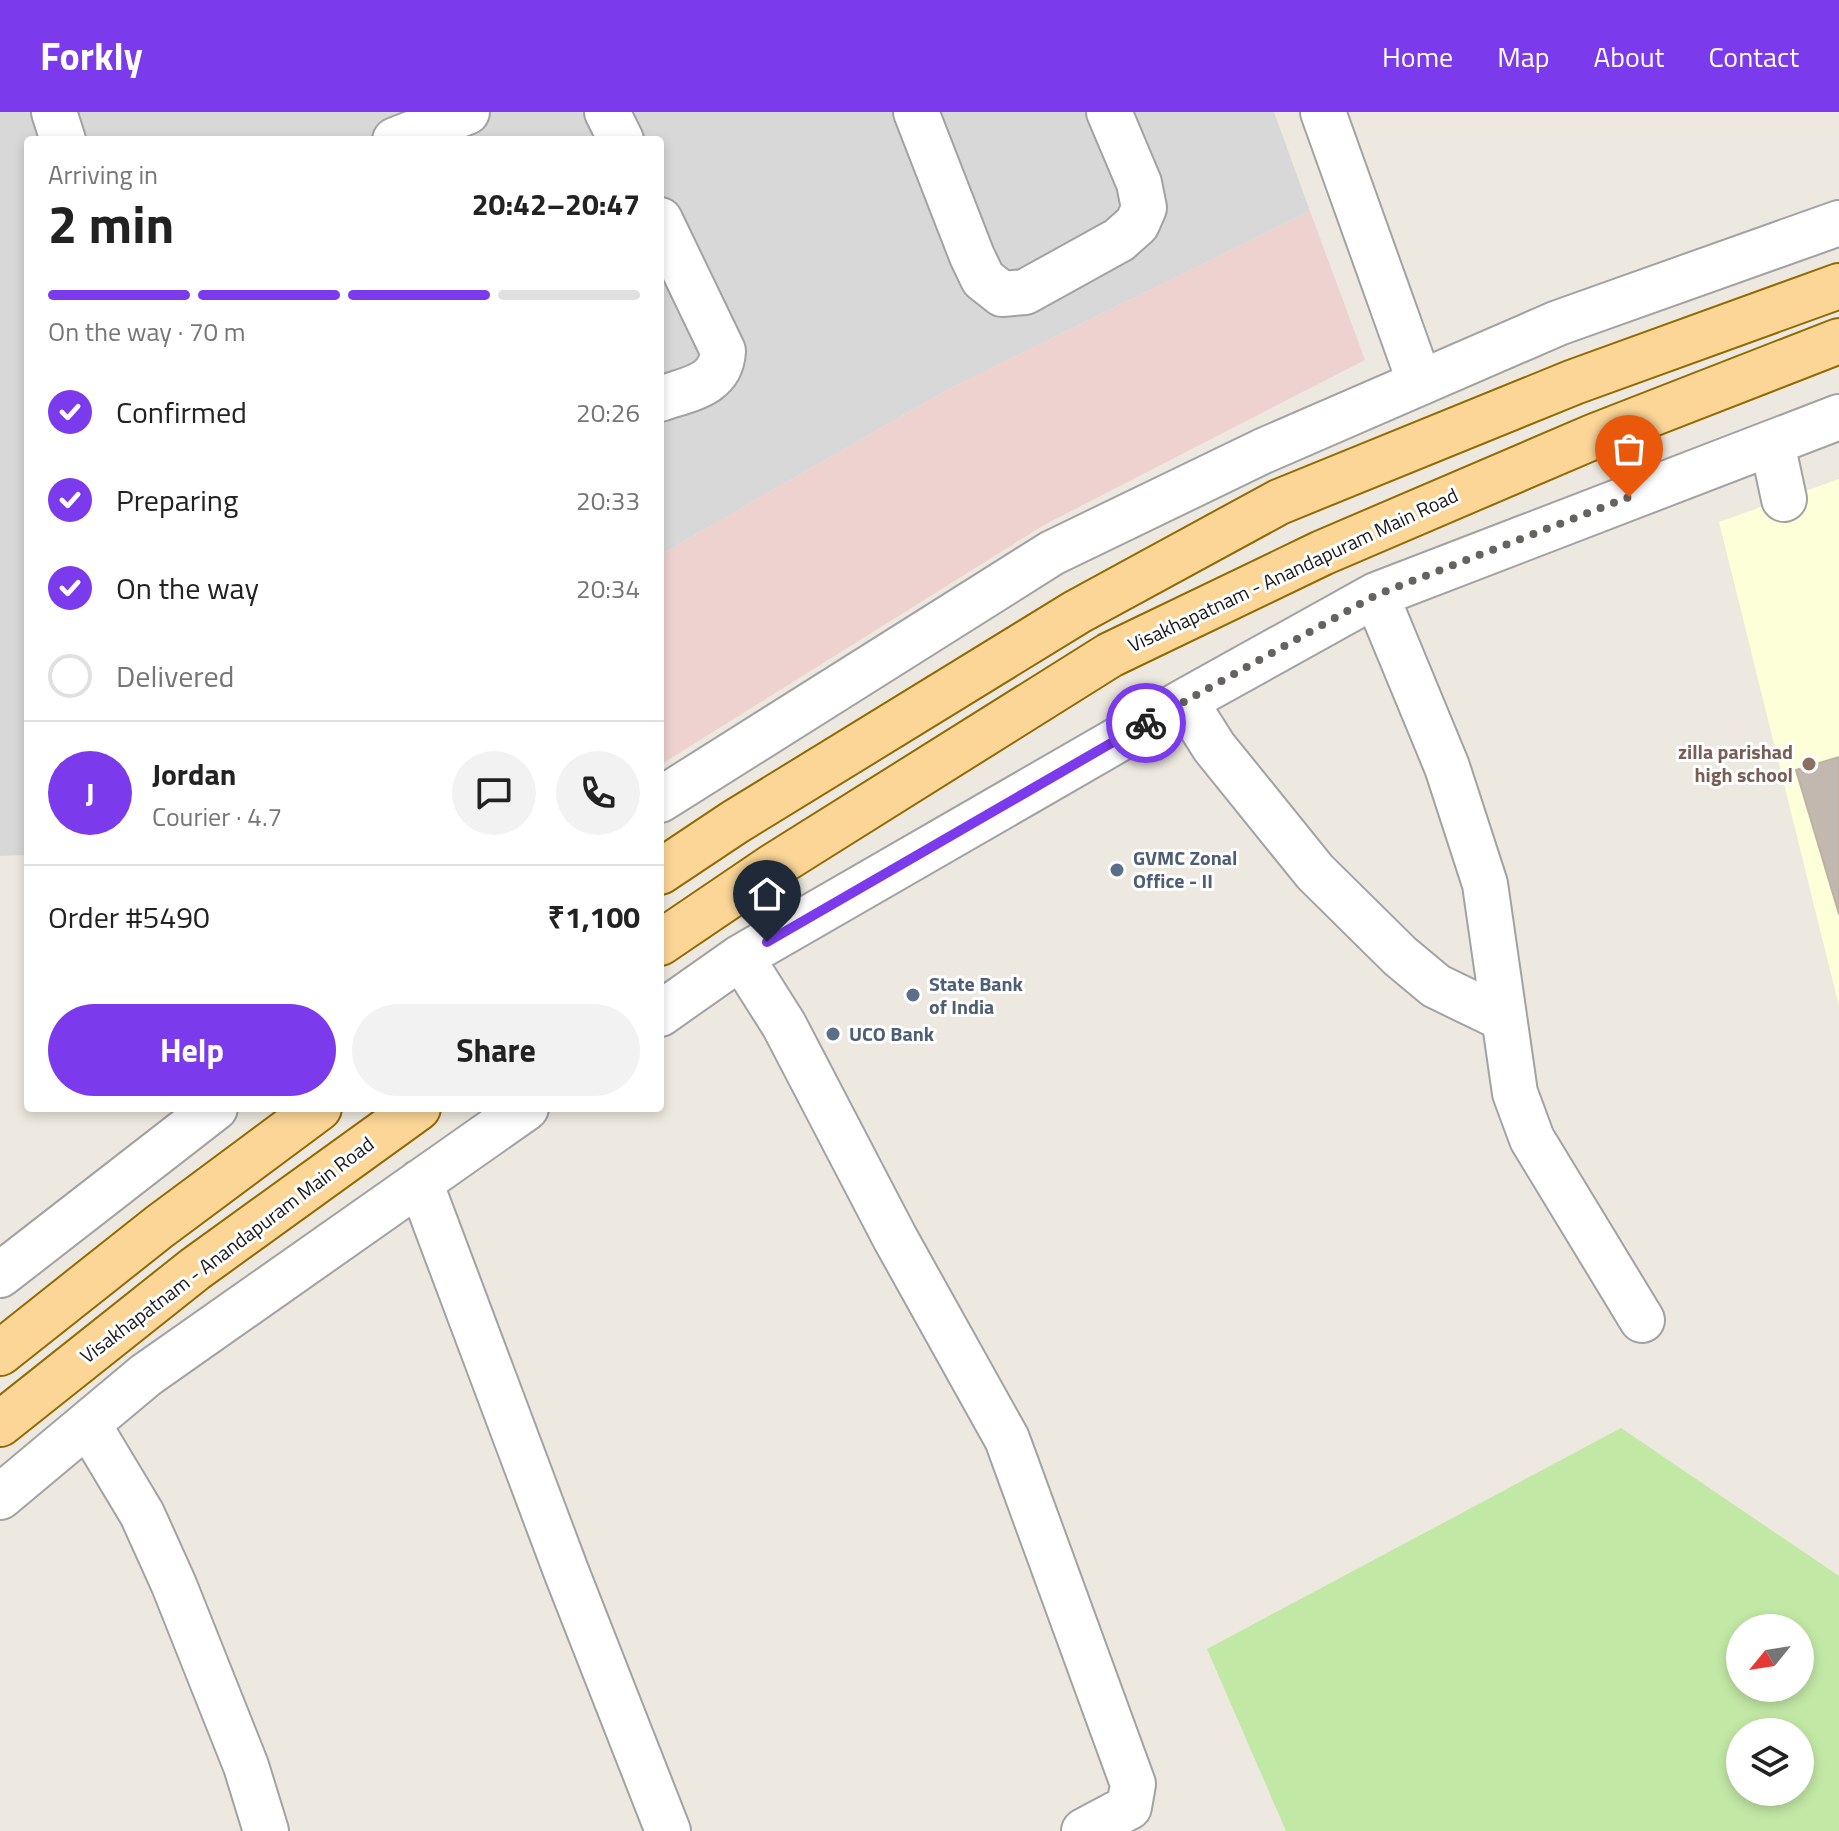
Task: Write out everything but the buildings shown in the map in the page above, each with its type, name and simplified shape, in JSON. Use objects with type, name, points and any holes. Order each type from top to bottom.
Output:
[{"type":"main road","points":[[664,869],[735,822],[1077,612],[1279,502],[1574,382],[1839,286]]},
{"type":"main road","name":"Visakhapatnam - Anandapuram Main Road","points":[[664,940],[772,867],[1110,655],[1351,540],[1595,436],[1839,341]]},
{"type":"main road","points":[[0,1353],[159,1227],[314,1112]]},
{"type":"main road","name":"Visakhapatnam - Anandapuram Main Road","points":[[0,1424],[195,1269],[412,1112]]},
{"type":"street","points":[[54,112],[62,136]]},
{"type":"street","points":[[384,112],[393,136]]},
{"type":"street","points":[[405,136],[467,112]]},
{"type":"street","points":[[607,112],[619,136]]},
{"type":"street","points":[[916,112],[972,256],[983,279],[1002,294],[1025,292],[1119,240],[1137,224],[1144,208],[1139,183],[1109,112]]},
{"type":"street","points":[[1323,112],[1420,383]]},
{"type":"street","points":[[664,797],[1052,553],[1263,451],[1558,323],[1839,223]]},
{"type":"street","points":[[664,228],[723,351],[722,368],[711,380],[664,398]]},
{"type":"street","points":[[664,1011],[741,957],[1185,701],[1376,595],[1839,417]]},
{"type":"street","points":[[1772,443],[1784,499]]},
{"type":"street","points":[[1376,595],[1447,767],[1485,884],[1515,1093],[1532,1139],[1642,1320]]},
{"type":"street","points":[[1185,701],[1214,747],[1315,872],[1400,956],[1436,986],[1502,1018]]},
{"type":"street","points":[[741,957],[784,1025],[895,1238],[1007,1439],[1133,1784],[1129,1807],[1084,1831]]},
{"type":"street","points":[[0,1275],[210,1112]]},
{"type":"street","points":[[0,1497],[146,1375],[520,1112]]},
{"type":"street","points":[[420,1182],[566,1571],[668,1831]]},
{"type":"street","points":[[88,1424],[142,1514],[174,1585],[246,1766],[266,1831]]},
{"type":"shaded area","points":[[0,112],[1274,112],[1310,211],[947,390],[664,553],[664,136],[24,136],[24,855],[0,856]]},
{"type":"shaded area","points":[[1310,211],[1365,360],[1044,525],[664,762],[664,553],[947,390]]},
{"type":"shaded area","name":"zilla parishad high school","points":[[1839,479],[1839,1006],[1719,522]]},
{"type":"green space","points":[[1621,1428],[1839,1576],[1839,1831],[1286,1831],[1207,1649]]},
{"type":"way so far","points":[[1146,723],[1376,595],[1629,497]]},
{"type":"place","name":"zilla parishad high school","points":[[1809,764]]},
{"type":"place","name":"GVMC Zonal Office - II","points":[[1117,870]]},
{"type":"place","name":"State Bank of India","points":[[913,995]]},
{"type":"place","name":"UCO Bank","points":[[833,1034]]},
{"type":"route","points":[[767,942],[1146,723]]}]
